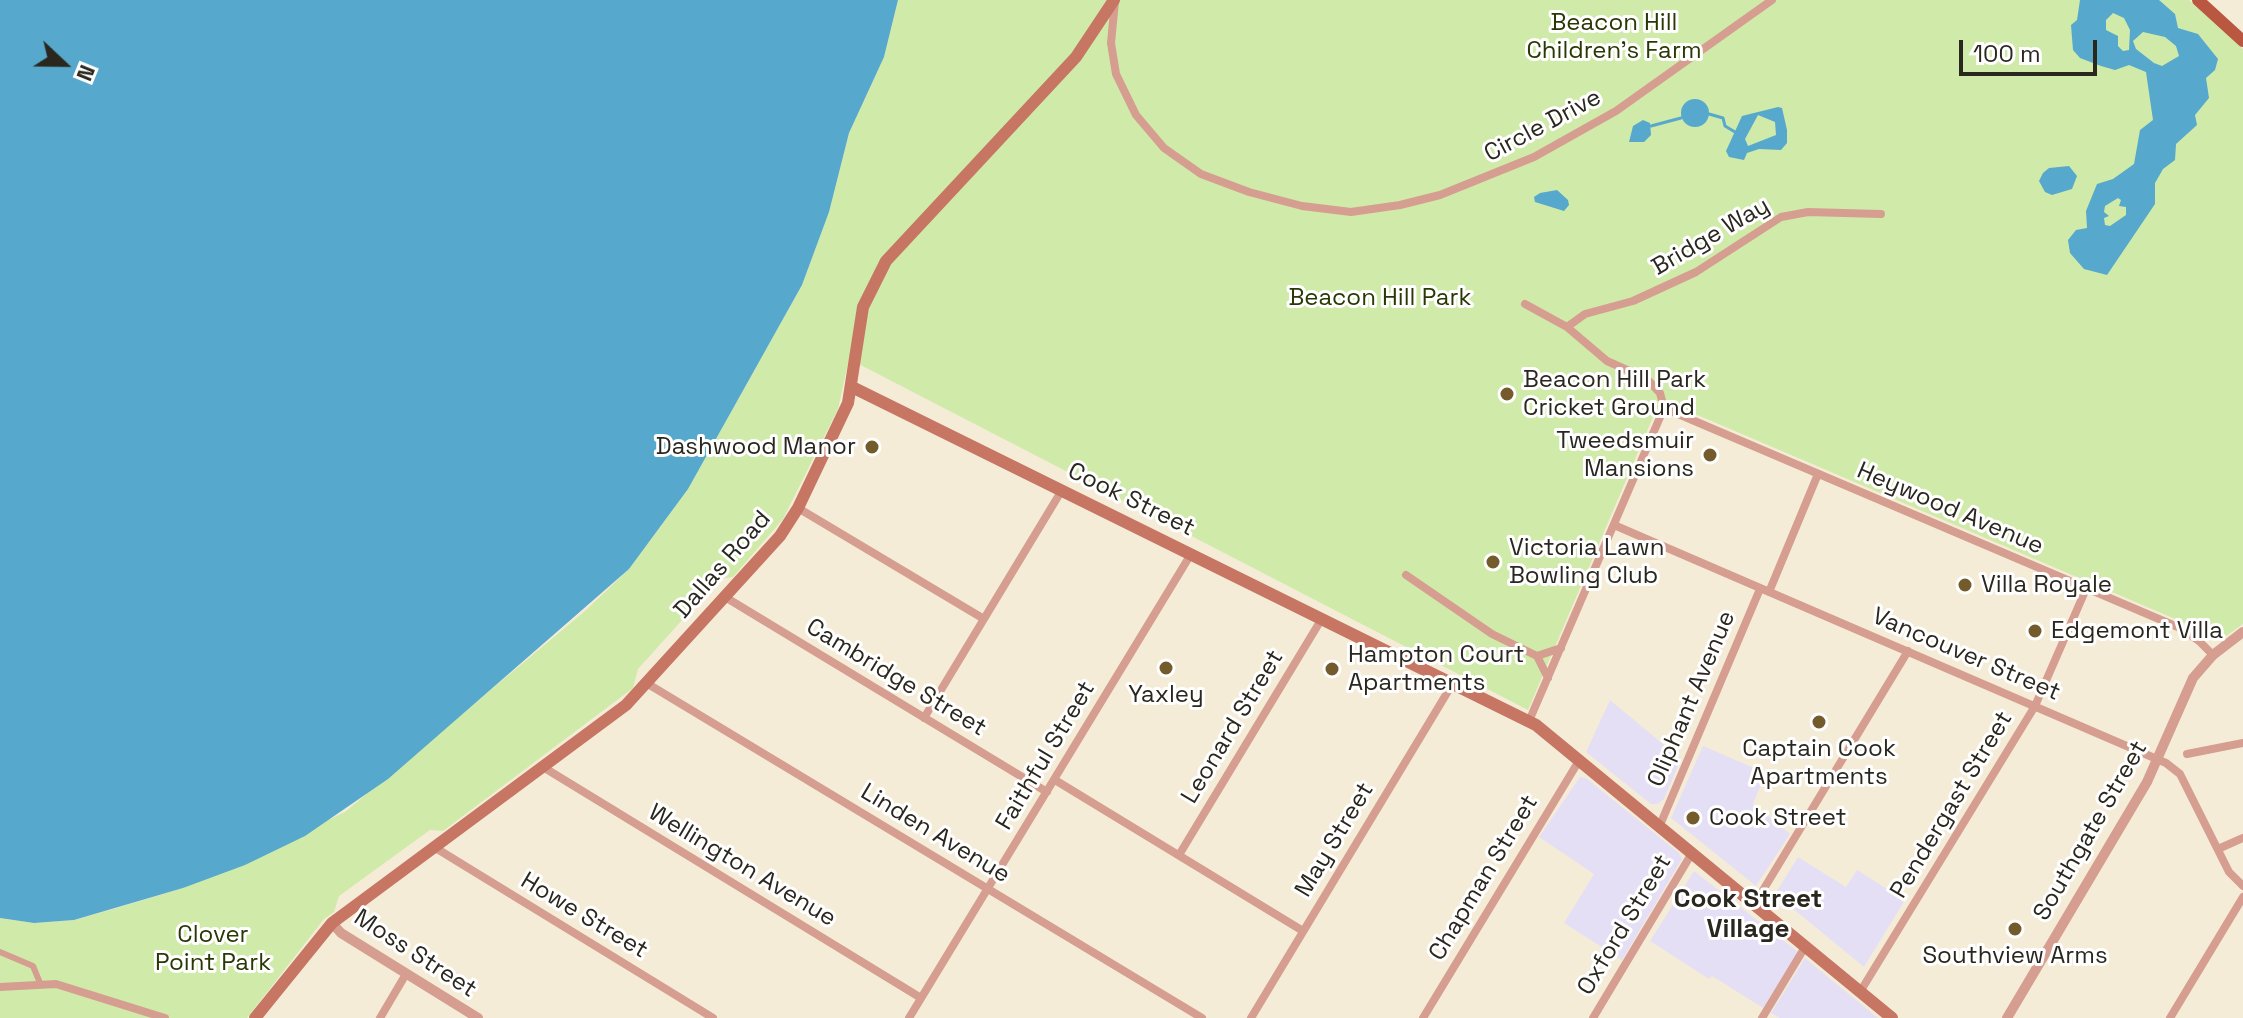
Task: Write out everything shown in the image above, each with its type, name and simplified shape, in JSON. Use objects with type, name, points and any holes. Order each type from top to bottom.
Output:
[{"type":"main road","name":"Dallas Road","points":[[255,1018],[332,923],[543,767],[648,684],[780,536],[798,508],[848,403],[863,307],[886,261],[1076,57],[1114,0]]},
{"type":"main road","points":[[2198,0],[2243,41]]},
{"type":"main road","name":"Cook Street","points":[[852,387],[1529,721],[1580,759],[1892,1018]]},
{"type":"street","name":"Circle Drive","points":[[1114,0],[1111,43],[1116,74],[1136,115],[1164,148],[1201,174],[1249,192],[1302,206],[1351,212],[1425,200],[1509,170],[1616,111],[1723,38],[1772,0]]},
{"type":"street","name":"Bridge Way","points":[[1567,327],[1585,314],[1633,301],[1696,272],[1781,217],[1808,212],[1881,214]]},
{"type":"street","points":[[1525,304],[1567,327],[1607,361],[1647,379],[1660,393],[1664,408],[1529,721]]},
{"type":"street","name":"Heywood Avenue","points":[[1664,408],[2187,632],[2213,655]]},
{"type":"street","name":"Oliphant Avenue","points":[[1660,825],[1818,474]]},
{"type":"street","points":[[924,718],[1062,490]]},
{"type":"street","points":[[798,508],[984,619]]},
{"type":"street","name":"Vancouver Street","points":[[1614,525],[2158,758],[2180,774],[2233,879],[2243,886]]},
{"type":"street","name":"Faithful Street","points":[[909,1018],[1191,554]]},
{"type":"street","points":[[1406,575],[1492,634],[1537,656],[1548,678]]},
{"type":"street","name":"Pendergast Street","points":[[1860,992],[2035,706],[2086,589]]},
{"type":"street","name":"Cambridge Street","points":[[725,597],[1047,792]]},
{"type":"street","name":"Leonard Street","points":[[1179,855],[1321,620]]},
{"type":"street","name":"Southgate Street","points":[[2007,1018],[2158,758],[2184,693],[2213,655],[2243,632]]},
{"type":"street","points":[[1537,656],[1561,648]]},
{"type":"street","points":[[1754,905],[1908,651]]},
{"type":"street","name":"May Street","points":[[1251,1018],[1453,683]]},
{"type":"street","name":"Linden Avenue","points":[[648,684],[1202,1018]]},
{"type":"street","points":[[2187,754],[2243,743]]},
{"type":"street","name":"Chapman Street","points":[[1423,1018],[1580,759]]},
{"type":"street","name":"Wellington Avenue","points":[[543,767],[921,998]]},
{"type":"street","points":[[1055,780],[1303,931]]},
{"type":"street","points":[[2218,849],[2243,838]]},
{"type":"street","name":"Howe Street","points":[[434,847],[713,1018]]},
{"type":"street","name":"Oxford Street","points":[[1593,1018],[1692,853]]},
{"type":"street","points":[[2170,1018],[2243,897]]},
{"type":"street","name":"Moss Street","points":[[332,923],[341,933],[478,1018]]},
{"type":"street","points":[[1762,1018],[1805,947]]},
{"type":"street","points":[[0,952],[33,966],[40,983]]},
{"type":"street","points":[[380,1018],[406,974]]},
{"type":"street","points":[[0,987],[56,984],[165,1018]]},
{"type":"shaded area","points":[[1610,700],[1681,759],[1664,799],[1658,804],[1651,804],[1586,752]]},
{"type":"shaded area","points":[[1703,746],[1766,773],[1753,804],[1790,834],[1756,886],[1671,818]]},
{"type":"shaded area","points":[[1580,777],[1586,778],[1679,853],[1682,859],[1622,960],[1564,923],[1594,874],[1539,837]]},
{"type":"shaded area","points":[[1798,857],[1846,887],[1857,870],[1905,900],[1864,967],[1775,894]]},
{"type":"shaded area","points":[[1694,871],[1798,952],[1763,1008],[1712,976],[1709,979],[1650,941]]},
{"type":"shaded area","points":[[1805,958],[1878,1018],[1780,1018],[1771,1013]]},
{"type":"green space","name":"Beacon Hill Park","points":[[898,0],[2189,0],[2243,49],[2243,624],[2222,639],[1667,402],[1656,410],[1528,710],[849,359],[838,409],[783,519],[733,577],[719,579],[638,669],[633,688],[443,831],[430,830],[339,896],[334,912],[324,919],[247,1018],[0,1018],[0,918],[34,923],[74,920],[183,888],[345,812],[585,611],[629,569],[688,489],[802,285],[829,212],[849,133],[884,57]]},
{"type":"water","points":[[0,0],[898,0],[884,57],[849,133],[829,212],[802,285],[688,489],[629,569],[388,779],[305,836],[245,865],[183,888],[74,920],[34,923],[0,918]]},
{"type":"water","points":[[2080,0],[2159,0],[2175,14],[2178,28],[2198,34],[2218,59],[2215,70],[2206,78],[2209,98],[2195,115],[2197,125],[2176,144],[2175,160],[2163,169],[2155,183],[2155,204],[2107,275],[2084,269],[2070,253],[2068,240],[2076,230],[2087,228],[2086,211],[2097,184],[2113,179],[2134,164],[2140,130],[2153,120],[2146,72],[2129,65],[2115,70],[2080,58],[2073,50],[2071,25],[2077,20]],"holes":[[[2113,13],[2124,18],[2130,30],[2129,50],[2123,51],[2118,46],[2118,36],[2106,30],[2106,20]],[[2143,32],[2165,37],[2176,46],[2179,56],[2162,66],[2136,49],[2133,41]],[[2118,198],[2121,200],[2119,206],[2126,207],[2126,215],[2110,226],[2105,225],[2104,218],[2109,216],[2104,212],[2105,206]]]},
{"type":"water","points":[[1695,99],[1705,103],[1709,113],[1705,123],[1695,127],[1685,123],[1681,113],[1685,103]]},
{"type":"water","points":[[1782,108],[1787,143],[1781,150],[1759,149],[1747,153],[1744,160],[1729,157],[1726,151],[1742,116]],"holes":[[[1758,115],[1775,122],[1776,135],[1748,146],[1745,139]]]},
{"type":"water","points":[[1643,120],[1650,123],[1651,135],[1644,142],[1629,142],[1633,126]]},
{"type":"water","points":[[2069,166],[2077,176],[2072,189],[2052,195],[2045,192],[2039,181],[2043,173],[2049,168]]},
{"type":"water","points":[[1557,190],[1568,200],[1569,205],[1564,211],[1535,202],[1534,197],[1540,193]]},
{"type":"waterway","points":[[1709,114],[1723,118],[1725,126],[1735,132]]},
{"type":"waterway","points":[[1651,126],[1681,118]]},
{"type":"place","name":"Beacon Hill Park Cricket Ground","points":[[1507,394]]},
{"type":"place","name":"Dashwood Manor","points":[[872,447]]},
{"type":"place","name":"Tweedsmuir Mansions","points":[[1710,455]]},
{"type":"place","name":"Victoria Lawn Bowling Club","points":[[1493,562]]},
{"type":"place","name":"Villa Royale","points":[[1965,585]]},
{"type":"place","name":"Edgemont Villa","points":[[2035,631]]},
{"type":"place","name":"Yaxley","points":[[1166,668]]},
{"type":"place","name":"Hampton Court Apartments","points":[[1332,669]]},
{"type":"place","name":"Captain Cook Apartments","points":[[1819,722]]},
{"type":"place","name":"Cook Street","points":[[1693,818]]},
{"type":"place","name":"Southview Arms","points":[[2015,929]]},
{"type":"district","name":"Cook Street Village","points":[[1748,915]]},
{"type":"park label","name":"Beacon Hill Children's Farm","points":[[1614,37]]},
{"type":"park label","name":"Clover Point Park","points":[[213,949]]}]
